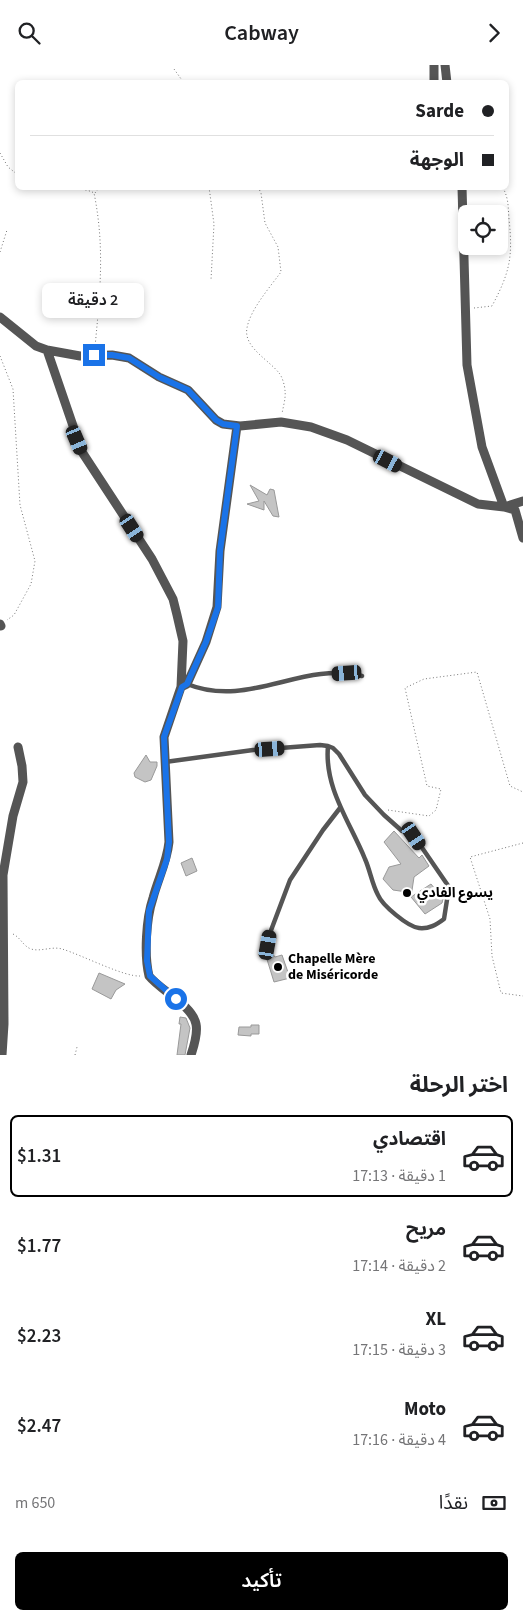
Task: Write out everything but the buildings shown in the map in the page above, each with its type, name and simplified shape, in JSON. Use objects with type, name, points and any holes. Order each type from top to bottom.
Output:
[{"type":"street","points":[[434,65],[434,80]]},
{"type":"street","points":[[445,65],[447,80]]},
{"type":"street","points":[[462,190],[467,365],[475,418],[486,460],[504,507]]},
{"type":"street","points":[[0,317],[36,346],[47,350],[80,356],[112,355],[129,358],[159,377],[188,390],[216,420],[223,424],[237,426],[281,422],[311,427],[346,440],[478,504],[515,510],[523,538]]},
{"type":"street","points":[[47,350],[82,452],[152,559],[172,599],[183,641],[184,685]]},
{"type":"street","points":[[192,1055],[196,1034],[195,1021],[185,1007],[150,976],[147,961],[149,911],[167,859],[169,842],[164,737],[184,685],[206,642],[218,607],[220,551],[237,426]]},
{"type":"street","points":[[504,507],[523,501]]},
{"type":"street","points":[[2,1055],[4,1024],[1,874],[11,823],[23,782],[18,747]]},
{"type":"lane","points":[[184,685],[223,693],[261,688],[308,675],[347,673],[362,676]]},
{"type":"lane","points":[[166,762],[253,750],[320,745],[328,746],[333,748],[364,795],[402,831],[414,836],[449,887],[444,919],[434,927],[417,928],[388,910],[378,896],[365,859],[340,808],[330,777],[328,746]]},
{"type":"lane","points":[[268,945],[270,933],[290,880],[340,808]]},
{"type":"path","points":[[174,69],[182,80]]},
{"type":"path","points":[[0,153],[8,167],[15,173]]},
{"type":"path","points":[[90,190],[94,193],[98,211],[101,272],[94,355]]},
{"type":"path","points":[[94,193],[97,190]]},
{"type":"path","points":[[209,190],[214,223],[210,280]]},
{"type":"path","points":[[260,190],[264,223],[278,247],[281,272],[259,303],[246,329],[251,344],[265,361],[280,374],[285,391],[281,422]]},
{"type":"path","points":[[466,310],[492,306],[507,275],[512,235],[508,197],[504,190]]},
{"type":"path","points":[[0,252],[7,230]]},
{"type":"path","points":[[0,356],[12,389],[20,505],[35,561],[32,583],[14,615],[1,625]]},
{"type":"path","points":[[379,809],[429,816],[436,810],[441,789],[427,786],[405,687],[424,679],[432,678],[477,673],[510,786],[523,792]]},
{"type":"path","points":[[523,848],[522,843],[470,857],[490,919],[492,956],[501,993],[523,996]]},
{"type":"path","points":[[3,930],[18,936],[24,946],[34,950],[59,948],[136,977],[150,976]]},
{"type":"path","points":[[75,1055],[77,1047]]},
{"type":"place","name":"يسوع الفادي","points":[[407,893]]},
{"type":"place","name":"Chapelle Mère de Miséricorde","points":[[278,967]]},
{"type":"route","points":[[94,355],[112,355],[129,358],[159,377],[188,390],[216,420],[223,424],[237,426],[220,551],[218,607],[206,642],[187,684],[182,687],[171,713],[164,737],[169,842],[167,859],[149,911],[147,961],[150,976],[176,999]]}]
